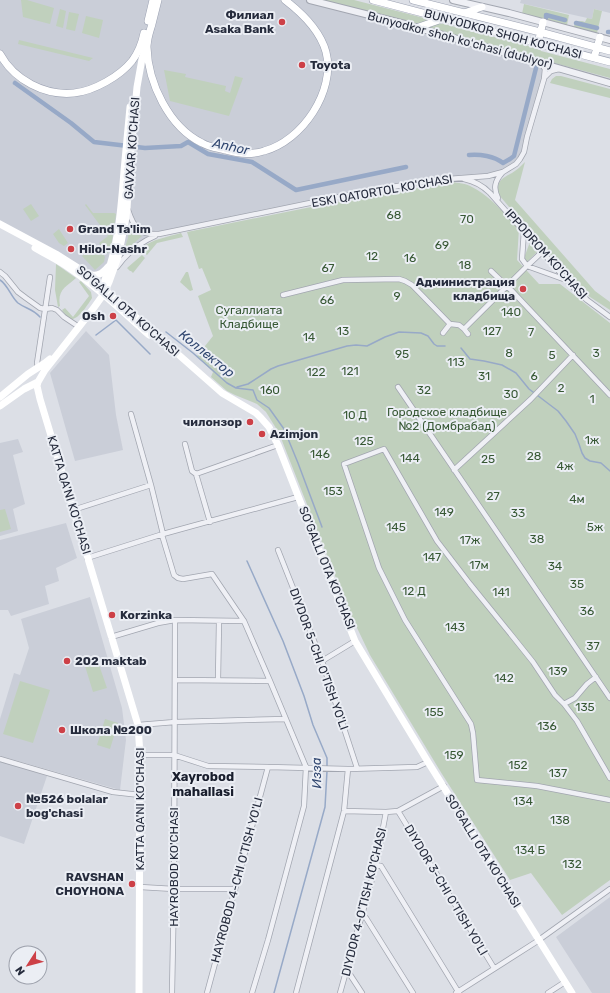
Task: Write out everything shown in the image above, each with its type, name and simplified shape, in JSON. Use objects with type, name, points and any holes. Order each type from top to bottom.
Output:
[{"type":"main road","name":"GAVXAR KO'CHASI","points":[[102,291],[116,241],[137,87],[153,0]]},
{"type":"main road","name":"GAVXAR KO'CHASI","points":[[150,21],[158,0]]},
{"type":"main road","points":[[145,41],[153,82],[171,115],[188,134],[204,144],[228,151],[252,154],[263,152],[289,139],[305,124],[318,104],[327,73],[328,61],[326,50],[321,39],[308,20],[285,0]]},
{"type":"main road","name":"BUNYODKOR SHOH KO'CHASI","points":[[373,0],[610,62]]},
{"type":"main road","name":"BUNYODKOR SHOH KO'CHASI","points":[[412,0],[610,50]]},
{"type":"main road","points":[[426,0],[449,10]]},
{"type":"main road","points":[[464,13],[482,7]]},
{"type":"main road","points":[[416,28],[442,19]]},
{"type":"main road","points":[[538,43],[543,22]]},
{"type":"main road","points":[[594,58],[600,37]]},
{"type":"main road","points":[[0,54],[10,68],[21,78],[34,85],[55,92],[76,93],[95,87],[112,78],[134,57],[145,41]]},
{"type":"main road","name":"GAVXAR KO'CHASI","points":[[102,291],[112,274],[121,246],[127,209],[129,152]]},
{"type":"main road","name":"SO'GALLI OTA KO'CHASI","points":[[0,224],[56,254],[86,273],[115,305],[219,397],[254,416],[266,430],[276,446]]},
{"type":"main road","name":"SO'GALLI OTA KO'CHASI","points":[[0,229],[64,264],[102,291],[222,393],[256,413],[269,427],[353,642],[537,941],[572,993]]},
{"type":"main road","points":[[86,273],[98,275],[105,270],[110,263]]},
{"type":"main road","points":[[0,406],[24,389],[34,378],[92,310],[102,291]]},
{"type":"main road","points":[[0,397],[34,378],[102,291]]},
{"type":"main road","points":[[92,310],[103,305],[115,305]]},
{"type":"main road","name":"KATTA QA'NI KO'CHASI","points":[[34,378],[38,396],[138,725],[140,755],[139,993]]},
{"type":"main road","points":[[24,389],[32,390],[38,396]]},
{"type":"main road","name":"SO'GALLI OTA KO'CHASI","points":[[564,983],[568,993]]},
{"type":"street","name":"Bunyodkor shoh koʻchasi (dublyor)","points":[[310,0],[562,68],[610,83]]},
{"type":"street","points":[[453,0],[610,40]]},
{"type":"street","points":[[539,62],[545,69],[544,78]]},
{"type":"street","points":[[544,78],[551,71],[562,68]]},
{"type":"street","name":"ESKI QATORTOL KO'CHASI","points":[[127,209],[132,221],[138,229],[147,234],[159,234],[367,191],[435,180],[488,176],[503,172],[516,164],[524,152],[544,78]]},
{"type":"street","name":"IPPODROM KO'CHASI","points":[[502,205],[496,196],[494,188],[498,178],[503,172]]},
{"type":"street","name":"IPPODROM KO'CHASI","points":[[458,178],[471,181],[488,190],[566,280],[610,317]]},
{"type":"street","points":[[524,231],[522,259],[527,266],[566,280]]},
{"type":"street","name":"ESKI QATORTOL KO'CHASI","points":[[112,274],[122,260],[140,243],[159,234]]},
{"type":"street","points":[[464,330],[542,252]]},
{"type":"street","points":[[491,271],[610,395]]},
{"type":"street","points":[[0,272],[22,295],[40,308],[52,308],[76,325]]},
{"type":"street","points":[[34,378],[50,277]]},
{"type":"street","points":[[283,295],[343,280],[399,279],[409,283],[416,289],[450,324],[459,325],[468,334]]},
{"type":"street","points":[[443,333],[450,324]]},
{"type":"street","points":[[454,470],[531,399],[573,355]]},
{"type":"street","points":[[398,387],[610,698]]},
{"type":"street","points":[[131,414],[174,575],[183,579],[212,574],[244,621],[306,767],[304,806],[268,940],[252,993]]},
{"type":"street","points":[[185,444],[192,471],[196,474],[210,522]]},
{"type":"street","points":[[196,474],[276,446]]},
{"type":"street","points":[[610,778],[577,721],[555,695],[528,656],[437,541],[384,449],[344,464],[379,568],[405,620],[472,724],[477,780],[537,786],[610,800]]},
{"type":"street","points":[[73,510],[151,485]]},
{"type":"street","points":[[87,558],[296,497]]},
{"type":"street","name":"DIYDOR 5-CHI O'TISH YO'LI","points":[[278,550],[322,661],[357,768]]},
{"type":"street","points":[[112,637],[158,623],[175,620],[244,621]]},
{"type":"street","name":"HAYROBOD KO'CHASI","points":[[172,993],[175,620]]},
{"type":"street","points":[[218,680],[219,621]]},
{"type":"street","points":[[322,661],[353,642]]},
{"type":"street","points":[[564,704],[575,698],[587,684],[596,677]]},
{"type":"street","points":[[175,680],[270,681]]},
{"type":"street","points":[[138,725],[175,722],[286,719]]},
{"type":"street","points":[[140,755],[174,755],[208,766],[348,769],[416,767],[427,763]]},
{"type":"street","points":[[0,759],[113,792],[140,795]]},
{"type":"street","name":"HAYROBOD 4-CHI O'TISH YO'LI","points":[[207,993],[268,767]]},
{"type":"street","points":[[296,993],[344,811],[348,769]]},
{"type":"street","points":[[344,811],[398,811],[442,787]]},
{"type":"street","name":"DIYDOR 3-CHI O'TISH YO'LI","points":[[398,811],[494,968]]},
{"type":"street","name":"DIYDOR 4-O'TISH KO'CHASI","points":[[340,993],[376,865],[386,812]]},
{"type":"street","points":[[376,865],[381,866],[458,992],[537,941],[610,888]]},
{"type":"street","points":[[140,887],[174,889],[235,889]]},
{"type":"street","points":[[362,916],[366,918],[412,993]]},
{"type":"street","points":[[347,970],[362,993]]},
{"type":"street","points":[[548,993],[564,983]]},
{"type":"shaded area","points":[[0,0],[310,0],[539,62],[545,69],[524,152],[516,164],[492,175],[435,180],[182,229],[149,238],[122,260],[105,290],[0,224]]},
{"type":"shaded area","points":[[521,0],[610,0],[610,13],[594,9],[592,19],[520,3]]},
{"type":"shaded area","points":[[86,331],[109,355],[116,415],[123,450],[75,461],[50,373]]},
{"type":"shaded area","points":[[18,439],[23,452],[13,455],[25,504],[13,509],[18,531],[0,536],[0,443]]},
{"type":"shaded area","points":[[66,523],[77,558],[56,568],[59,581],[45,586],[49,604],[11,616],[8,610],[0,610],[0,540]]},
{"type":"shaded area","points":[[90,597],[122,708],[126,740],[120,790],[0,756],[0,719],[14,673],[20,675],[29,648],[21,619]]},
{"type":"shaded area","name":"№526 bolalar bog'chasi","points":[[0,760],[47,776],[24,844],[0,836]]},
{"type":"shaded area","points":[[610,897],[610,993],[592,993],[556,937]]},
{"type":"green space","points":[[21,0],[27,0],[54,8],[50,24],[23,17]]},
{"type":"green space","points":[[321,0],[354,0],[428,19],[423,23],[412,24]]},
{"type":"green space","points":[[524,4],[569,15],[567,25],[522,14]]},
{"type":"green space","points":[[60,9],[66,11],[63,28],[56,26]]},
{"type":"green space","points":[[594,9],[602,11],[597,33],[574,27],[575,22],[585,22],[587,18],[592,19]]},
{"type":"green space","points":[[69,12],[79,14],[75,31],[66,29]]},
{"type":"green space","points":[[86,16],[103,20],[99,38],[82,33]]},
{"type":"green space","points":[[440,23],[541,49],[541,51],[610,69],[610,78],[429,29],[429,27]]},
{"type":"green space","points":[[19,40],[93,58],[89,61],[18,44]]},
{"type":"green space","points":[[164,70],[186,74],[185,77],[226,86],[225,91],[230,93],[235,76],[243,78],[229,116],[170,101]]},
{"type":"green space","points":[[556,76],[610,89],[610,98],[550,83]]},
{"type":"green space","points":[[525,162],[515,200],[595,291],[610,302],[610,310],[590,297],[581,289],[499,195],[499,183],[516,171]]},
{"type":"green space","name":"Городское кладбище №2 (Домбрабад)","points":[[451,182],[462,183],[485,195],[519,228],[517,260],[539,284],[560,284],[610,323],[610,880],[562,915],[531,873],[510,880],[442,774],[370,655],[348,609],[279,433],[266,412],[257,404],[227,391],[211,377],[213,372],[197,356],[213,336],[198,296],[211,290],[202,268],[199,269],[187,232],[336,202]]},
{"type":"green space","points":[[31,204],[39,216],[31,221],[23,209]]},
{"type":"green space","points":[[86,204],[93,213],[116,214],[112,241],[108,253],[105,252],[99,243],[108,236],[85,205]]},
{"type":"green space","points":[[129,227],[142,236],[123,253],[128,238]]},
{"type":"green space","points":[[59,229],[68,243],[64,246],[59,243],[53,234]]},
{"type":"green space","points":[[181,233],[183,237],[157,243],[147,255],[140,249],[155,240]]},
{"type":"green space","points":[[530,242],[538,251],[527,262],[524,258]]},
{"type":"green space","points":[[97,245],[105,257],[104,262],[95,270],[82,256]]},
{"type":"green space","points":[[142,255],[145,258],[133,273],[127,268]]},
{"type":"green space","points":[[56,264],[76,278],[61,292],[59,301],[60,306],[58,307],[55,290]]},
{"type":"green space","points":[[186,272],[188,272],[193,290],[190,291],[180,282]]},
{"type":"green space","points":[[81,281],[91,292],[92,298],[79,316],[72,319],[67,317],[62,310],[65,308],[73,317],[89,296],[79,282]]},
{"type":"green space","points":[[5,509],[11,529],[0,532],[0,510]]},
{"type":"green space","points":[[98,662],[107,688],[93,692],[85,666]]},
{"type":"green space","points":[[20,681],[50,690],[33,743],[3,734]]},
{"type":"green space","points":[[105,719],[118,723],[110,749],[97,745]]},
{"type":"waterway","name":"Anhor","points":[[546,18],[546,15],[565,20]]},
{"type":"waterway","name":"Anhor","points":[[576,23],[597,28]]},
{"type":"waterway","name":"Anhor","points":[[469,155],[487,156],[503,163],[514,156],[537,64]]},
{"type":"waterway","name":"Anhor","points":[[15,83],[71,123],[94,142],[145,148],[181,146],[188,142],[208,154],[252,162],[296,190],[406,167]]},
{"type":"waterway","name":"Изза","points":[[0,280],[18,303],[40,317]]},
{"type":"waterway","name":"Коллектор","points":[[96,335],[116,320],[150,354]]},
{"type":"waterway","name":"Коллектор","points":[[166,332],[193,353],[227,383],[236,388],[253,390],[257,400],[269,408],[284,429],[322,527]]},
{"type":"waterway","name":"Коллектор","points":[[237,387],[248,384],[278,366],[347,346],[367,346],[399,332],[421,333],[428,336],[437,346],[445,346]]},
{"type":"waterway","name":"Коллектор","points":[[461,348],[470,359],[502,365],[516,373],[529,389],[558,411],[575,434],[585,458],[590,461],[601,463],[610,471]]},
{"type":"waterway","name":"Изза","points":[[247,561],[283,641],[304,696],[313,725],[327,758],[327,767]]},
{"type":"waterway","name":"Изза","points":[[274,993],[325,807],[327,771]]},
{"type":"place","name":"Филиал Asaka Bank","points":[[282,22]]},
{"type":"place","name":"Toyota","points":[[302,65]]},
{"type":"place","name":"Grand Ta'lim","points":[[70,229]]},
{"type":"place","name":"Hilol-Nashr","points":[[71,249]]},
{"type":"place","name":"Администрация кладбища","points":[[523,289]]},
{"type":"place","name":"Osh","points":[[113,316]]},
{"type":"place","name":"чилонзор","points":[[250,422]]},
{"type":"place","name":"Azimjon","points":[[262,434]]},
{"type":"place","name":"Korzinka","points":[[112,615]]},
{"type":"place","name":"202 maktab","points":[[67,661]]},
{"type":"place","name":"Школа №200","points":[[62,730]]},
{"type":"place","name":"№526 bolalar bog'chasi","points":[[18,806]]},
{"type":"place","name":"RAVSHAN CHOYHONA","points":[[132,884]]},
{"type":"district","name":"Xayrobod mahallasi","points":[[203,784]]},
{"type":"park label","name":"68","points":[[394,215]]},
{"type":"park label","name":"70","points":[[467,219]]},
{"type":"park label","name":"69","points":[[442,245]]},
{"type":"park label","name":"12","points":[[372,256]]},
{"type":"park label","name":"16","points":[[410,258]]},
{"type":"park label","name":"18","points":[[465,265]]},
{"type":"park label","name":"67","points":[[328,268]]},
{"type":"park label","name":"9","points":[[397,296]]},
{"type":"park label","name":"66","points":[[327,300]]},
{"type":"park label","name":"140","points":[[511,312]]},
{"type":"park label","name":"Сугаллиата Кладбище","points":[[249,317]]},
{"type":"park label","name":"13","points":[[343,331]]},
{"type":"park label","name":"127","points":[[492,331]]},
{"type":"park label","name":"7","points":[[531,332]]},
{"type":"park label","name":"14","points":[[309,337]]},
{"type":"park label","name":"8","points":[[509,353]]},
{"type":"park label","name":"3","points":[[596,353]]},
{"type":"park label","name":"95","points":[[402,354]]},
{"type":"park label","name":"5","points":[[552,355]]},
{"type":"park label","name":"113","points":[[456,362]]},
{"type":"park label","name":"121","points":[[350,371]]},
{"type":"park label","name":"122","points":[[316,372]]},
{"type":"park label","name":"31","points":[[484,376]]},
{"type":"park label","name":"6","points":[[534,376]]},
{"type":"park label","name":"2","points":[[561,388]]},
{"type":"park label","name":"160","points":[[270,390]]},
{"type":"park label","name":"32","points":[[424,390]]},
{"type":"park label","name":"30","points":[[511,394]]},
{"type":"park label","name":"1","points":[[592,399]]},
{"type":"park label","name":"10 Д","points":[[355,415]]},
{"type":"park label","name":"1ж","points":[[592,440]]},
{"type":"park label","name":"125","points":[[364,441]]},
{"type":"park label","name":"146","points":[[320,454]]},
{"type":"park label","name":"28","points":[[534,456]]},
{"type":"park label","name":"144","points":[[410,458]]},
{"type":"park label","name":"25","points":[[488,459]]},
{"type":"park label","name":"4ж","points":[[565,466]]},
{"type":"park label","name":"153","points":[[333,491]]},
{"type":"park label","name":"27","points":[[493,496]]},
{"type":"park label","name":"4м","points":[[577,499]]},
{"type":"park label","name":"149","points":[[444,512]]},
{"type":"park label","name":"33","points":[[518,513]]},
{"type":"park label","name":"145","points":[[396,527]]},
{"type":"park label","name":"5ж","points":[[595,527]]},
{"type":"park label","name":"38","points":[[537,539]]},
{"type":"park label","name":"17ж","points":[[470,540]]},
{"type":"park label","name":"147","points":[[432,557]]},
{"type":"park label","name":"17м","points":[[479,565]]},
{"type":"park label","name":"34","points":[[555,566]]},
{"type":"park label","name":"35","points":[[577,584]]},
{"type":"park label","name":"12 Д","points":[[414,591]]},
{"type":"park label","name":"141","points":[[501,592]]},
{"type":"park label","name":"36","points":[[587,611]]},
{"type":"park label","name":"143","points":[[455,627]]},
{"type":"park label","name":"37","points":[[593,646]]},
{"type":"park label","name":"139","points":[[558,671]]},
{"type":"park label","name":"142","points":[[504,678]]},
{"type":"park label","name":"135","points":[[585,707]]},
{"type":"park label","name":"155","points":[[434,712]]},
{"type":"park label","name":"136","points":[[547,726]]},
{"type":"park label","name":"159","points":[[454,755]]},
{"type":"park label","name":"152","points":[[518,765]]},
{"type":"park label","name":"137","points":[[558,773]]},
{"type":"park label","name":"134","points":[[523,801]]},
{"type":"park label","name":"138","points":[[560,820]]},
{"type":"park label","name":"134 Б","points":[[530,850]]},
{"type":"park label","name":"132","points":[[572,864]]}]
